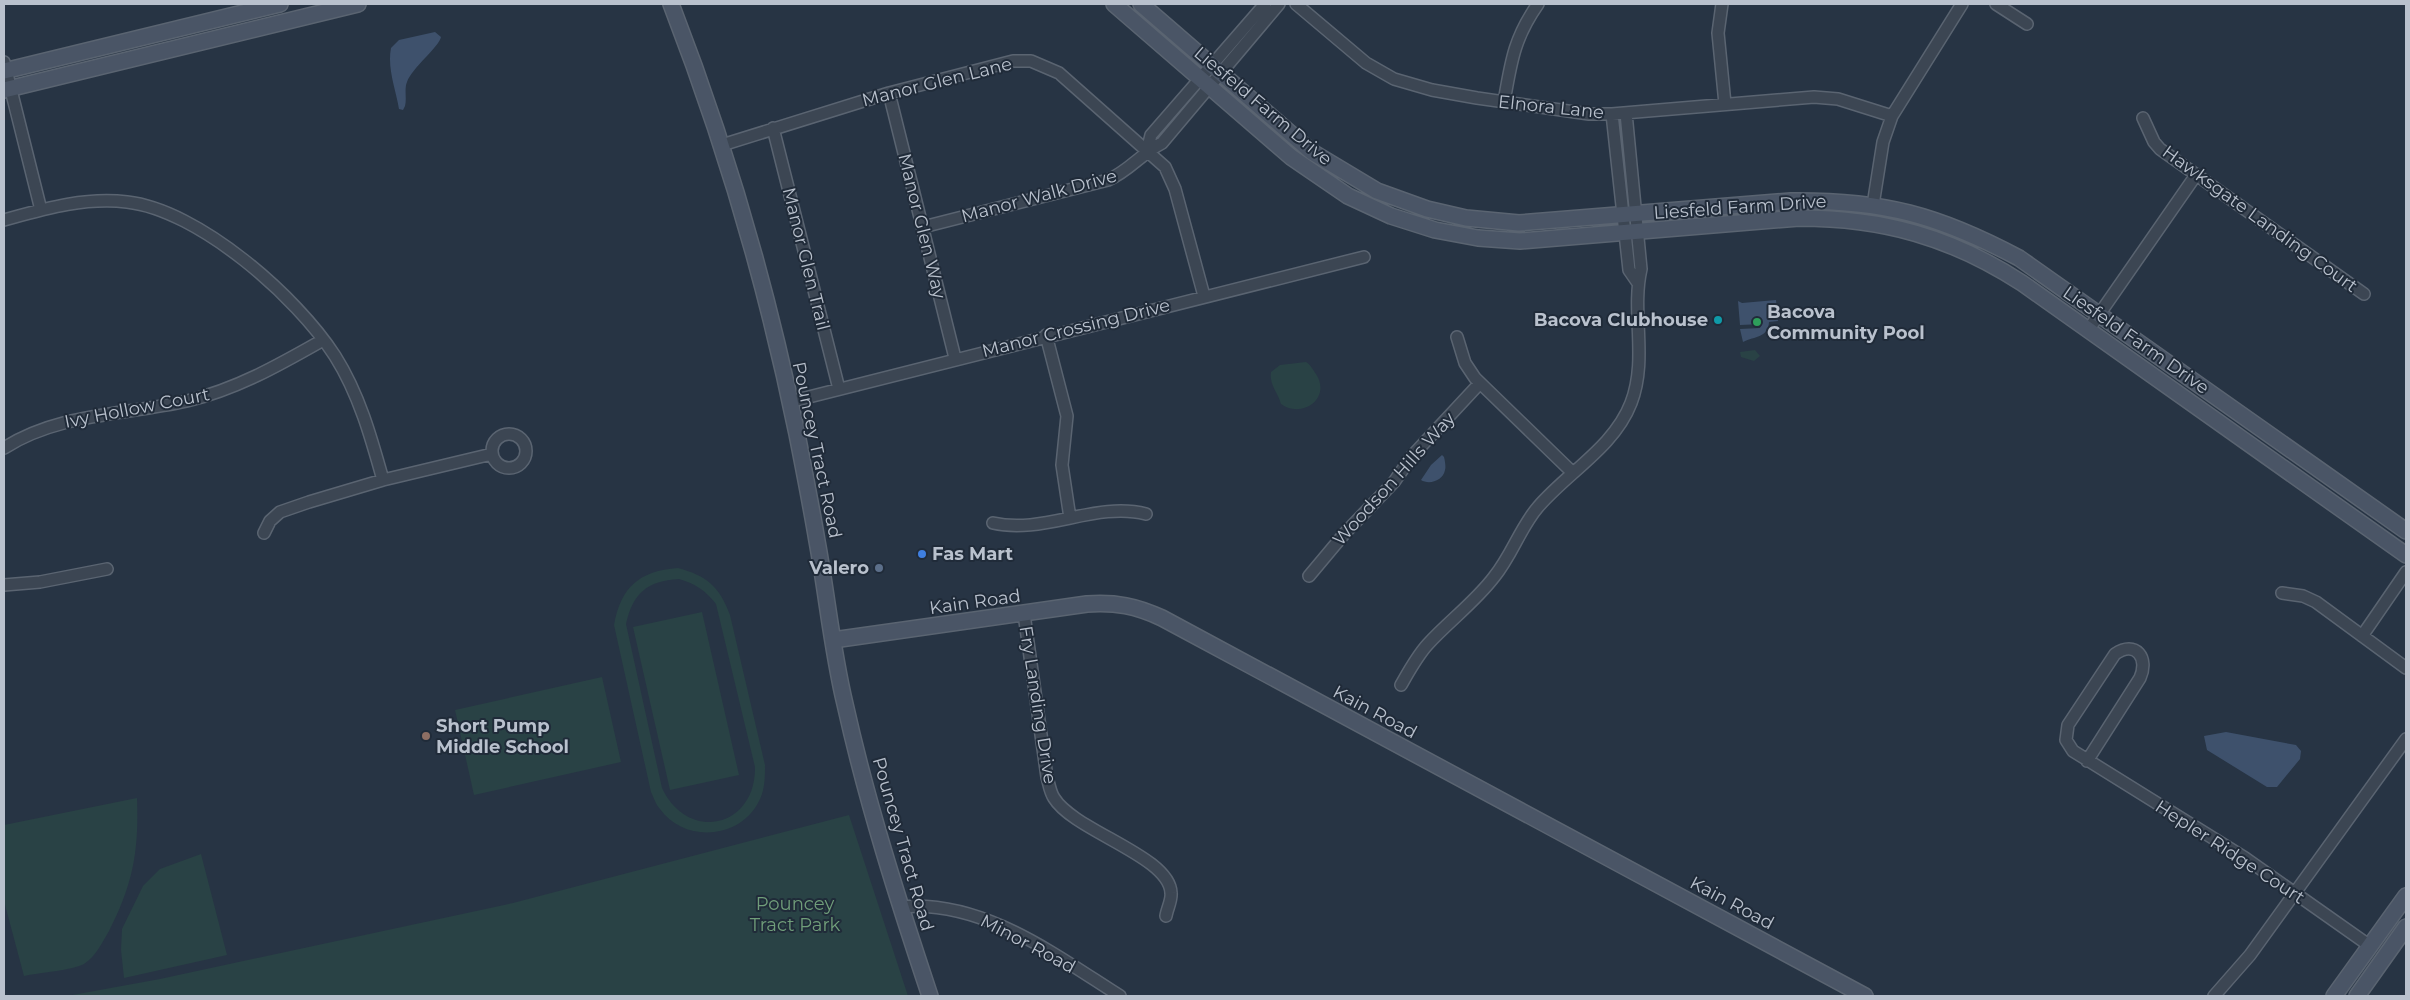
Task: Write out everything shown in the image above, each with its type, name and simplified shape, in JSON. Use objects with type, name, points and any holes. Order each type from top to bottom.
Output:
[{"type":"street","points":[[41,210],[7,89],[4,68],[280,4]]},
{"type":"street","points":[[7,89],[358,4]]},
{"type":"street","name":"Pouncey Tract Road","points":[[671,4],[722,145],[748,234],[789,402],[817,540],[844,702],[862,775],[901,907],[930,996]]},
{"type":"street","name":"Liesfeld Farm Drive","points":[[1114,4],[1311,173],[1369,207],[1412,224],[1461,236],[1499,241],[1567,239],[1799,218],[1851,220],[1880,224],[1932,237],[1981,258],[2022,283],[2406,555]]},
{"type":"street","name":"Liesfeld Farm Drive","points":[[1141,4],[1215,70],[1327,162],[1377,191],[1408,203],[1446,214],[1501,222],[1544,222],[1821,200],[1873,205],[1902,210],[1935,219],[1990,242],[2019,258],[2406,531]]},
{"type":"street","points":[[1215,70],[1265,4]]},
{"type":"street","points":[[1215,70],[1279,4]]},
{"type":"street","name":"Elnora Lane","points":[[1296,4],[1366,63],[1394,79],[1432,90],[1570,112],[1612,114],[1814,97],[1838,99],[1892,116]]},
{"type":"street","points":[[1504,102],[1512,52],[1526,22],[1538,4]]},
{"type":"street","points":[[1722,4],[1718,34],[1725,104]]},
{"type":"street","points":[[1873,205],[1883,142],[1892,116],[1962,4]]},
{"type":"street","points":[[1996,4],[2027,24]]},
{"type":"street","name":"Manor Glen Lane","points":[[722,145],[889,93],[1012,61],[1031,61],[1060,73],[1165,167],[1171,177],[1204,296]]},
{"type":"street","name":"Manor Walk Drive","points":[[923,227],[1108,180],[1122,174],[1147,151],[1151,135],[1215,70]]},
{"type":"street","name":"Manor Glen Way","points":[[889,93],[955,358]]},
{"type":"street","points":[[1626,113],[1629,215]]},
{"type":"street","points":[[1401,685],[1427,645],[1495,576],[1508,557],[1516,538],[1538,506],[1608,439],[1622,422],[1630,405],[1639,364],[1638,284],[1629,270],[1631,233],[1612,114]]},
{"type":"street","name":"Hawksgate Landing Court","points":[[2143,118],[2154,142],[2160,149],[2364,294]]},
{"type":"street","name":"Manor Glen Trail","points":[[773,128],[839,389]]},
{"type":"street","points":[[2089,330],[2196,175]]},
{"type":"street","points":[[4,220],[87,201],[110,201],[147,206],[189,222],[215,239],[287,299],[323,340],[339,363],[364,415],[383,480]]},
{"type":"street","name":"Manor Crossing Drive","points":[[789,402],[955,358],[1364,256]]},
{"type":"street","points":[[1046,336],[1067,416],[1062,466],[1070,518]]},
{"type":"street","points":[[1457,337],[1465,363],[1480,383],[1572,473]]},
{"type":"street","name":"Ivy Hollow Court","points":[[4,448],[33,432],[69,420],[186,401],[214,394],[263,374],[323,340]]},
{"type":"street","name":"Woodson Hills Way","points":[[1309,576],[1345,533],[1394,482],[1412,456],[1480,383]]},
{"type":"street","points":[[264,532],[270,521],[280,512],[383,480],[492,454]]},
{"type":"street","points":[[993,522],[1013,526],[1126,510],[1146,514]]},
{"type":"street","points":[[4,585],[40,582],[107,569]]},
{"type":"street","points":[[2362,636],[2406,572]]},
{"type":"street","points":[[2282,593],[2310,599],[2406,668]]},
{"type":"street","name":"Kain Road","points":[[833,640],[1109,602],[1121,603],[1145,610],[1865,996]]},
{"type":"street","name":"Fry Landing Drive","points":[[1024,614],[1047,776],[1054,799],[1072,816],[1152,864],[1168,884],[1171,893],[1166,916]]},
{"type":"street","name":"Hepler Ridge Court","points":[[2087,760],[2140,678],[2144,663],[2136,651],[2121,650],[2115,654],[2068,725],[2066,740],[2069,746],[2087,760],[2245,858],[2370,946]]},
{"type":"street","points":[[2214,996],[2250,955],[2406,739]]},
{"type":"street","points":[[2334,996],[2406,896]]},
{"type":"street","name":"Minor Road","points":[[901,907],[918,905],[943,907],[965,912],[1008,929],[1120,996]]},
{"type":"street","points":[[2357,996],[2406,927]]},
{"type":"green space","points":[[1755,350],[1760,356],[1754,361],[1741,357],[1740,352]]},
{"type":"green space","points":[[1306,362],[1316,374],[1320,383],[1320,391],[1312,404],[1305,408],[1289,408],[1281,404],[1272,385],[1271,372],[1280,365]]},
{"type":"green space","points":[[678,568],[704,579],[716,589],[730,615],[765,765],[765,780],[758,803],[749,815],[738,824],[725,830],[697,832],[683,827],[670,820],[660,809],[651,792],[614,625],[621,600],[634,583],[642,577]],"holes":[[[679,579],[700,588],[716,604],[755,767],[752,788],[745,804],[733,815],[719,821],[703,822],[688,816],[674,805],[662,788],[626,624],[633,604],[643,591],[650,586],[668,580]]]},
{"type":"green space","points":[[702,612],[739,775],[670,790],[633,627]]},
{"type":"green space","points":[[602,677],[621,762],[474,795],[455,710]]},
{"type":"green space","points":[[137,798],[137,835],[133,867],[124,898],[101,945],[84,964],[64,970],[24,976],[4,901],[4,825]]},
{"type":"green space","name":"Pouncey Tract Park","points":[[849,815],[908,996],[67,996],[160,979],[513,903]]},
{"type":"green space","points":[[201,854],[227,955],[124,978],[121,950],[122,929],[143,886],[160,869]]},
{"type":"water","points":[[435,32],[441,37],[436,46],[410,76],[406,85],[405,106],[403,110],[399,109],[391,72],[391,48],[399,40]]},
{"type":"water","name":"Bacova Community Pool","points":[[1776,300],[1778,321],[1769,322],[1763,334],[1743,342],[1740,329],[1760,328],[1762,324],[1740,325],[1738,301],[1742,303]]},
{"type":"water","points":[[1442,455],[1445,467],[1442,477],[1432,482],[1421,480],[1431,465]]},
{"type":"water","points":[[2226,732],[2296,745],[2301,751],[2300,759],[2277,787],[2267,787],[2207,750],[2204,736]]},
{"type":"place","name":"Bacova Clubhouse","points":[[1718,320]]},
{"type":"place","name":"Bacova Community Pool","points":[[1757,322]]},
{"type":"place","name":"Fas Mart","points":[[922,554]]},
{"type":"place","name":"Valero","points":[[879,568]]},
{"type":"place","name":"Short Pump Middle School","points":[[426,736]]}]
